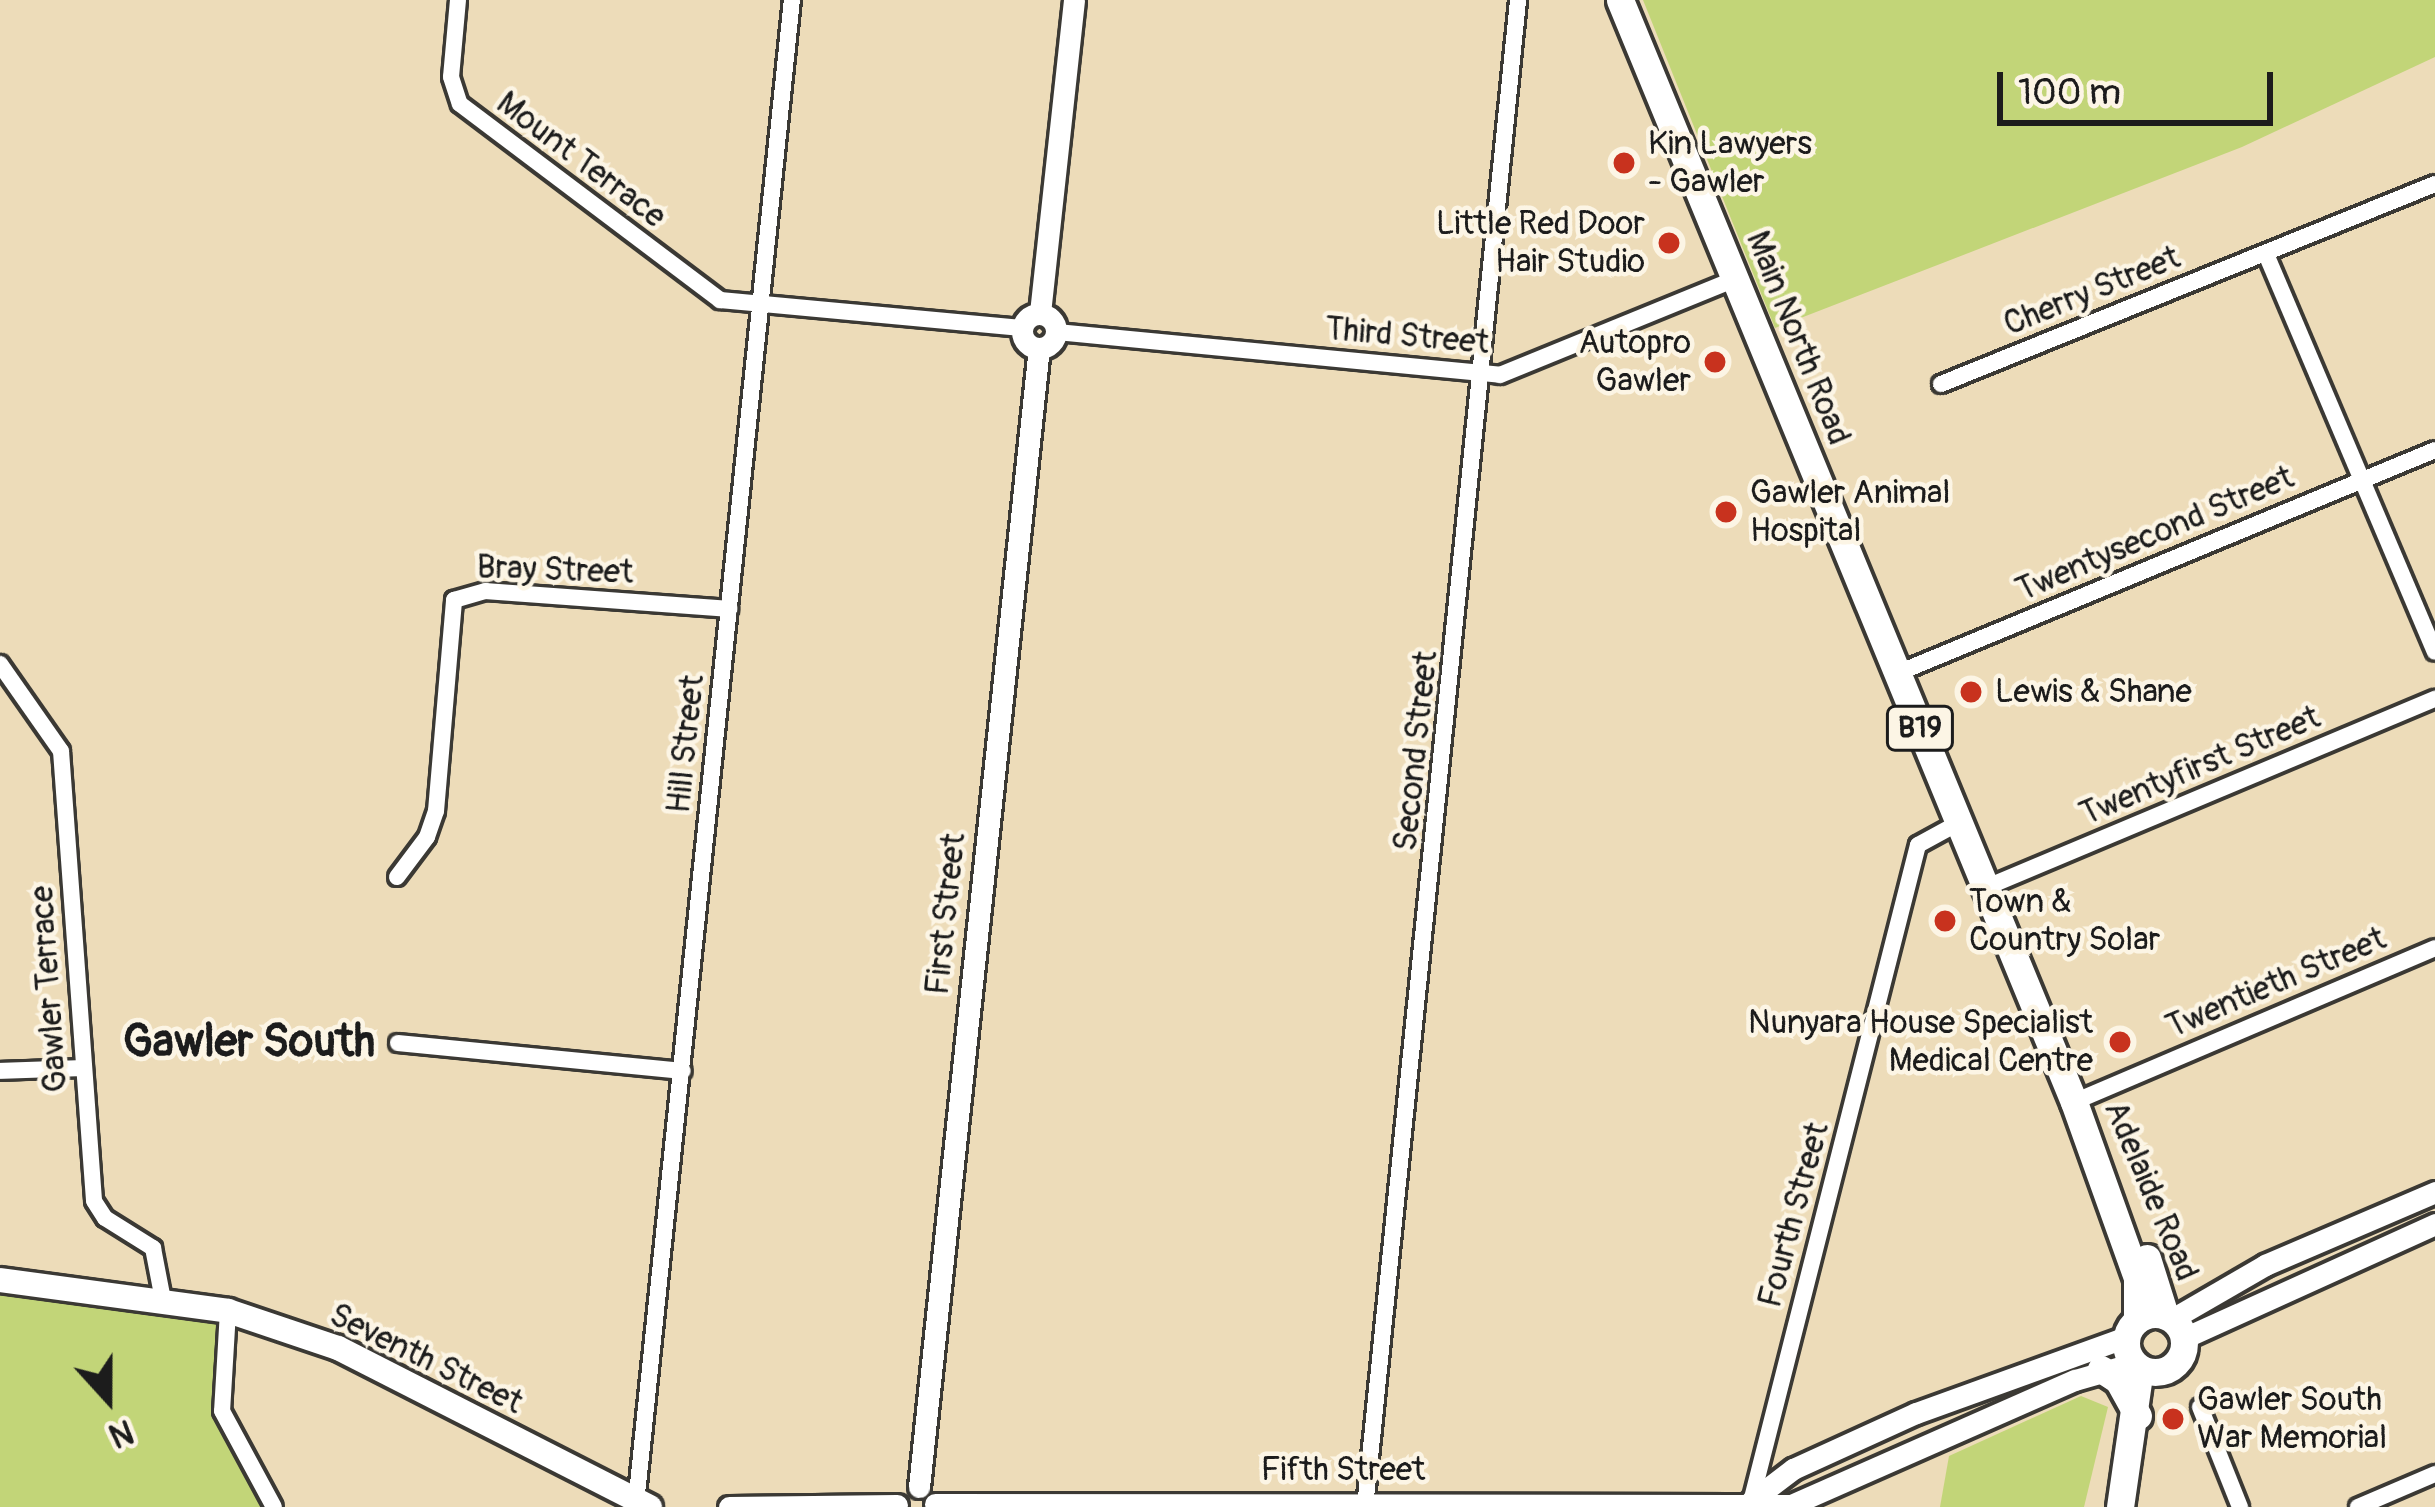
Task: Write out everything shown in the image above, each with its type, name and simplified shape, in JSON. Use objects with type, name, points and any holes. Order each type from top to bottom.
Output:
[{"type":"main road","name":"Main North Road","points":[[1620,0],[2074,1102]]},
{"type":"main road","name":"Adelaide Road","points":[[2074,1102],[2153,1341],[2120,1507]]},
{"type":"main road","name":"Seventh Street","points":[[0,1280],[228,1311],[338,1348],[643,1501]]},
{"type":"main road","name":"Adelaide Road","points":[[2131,1468],[2153,1341]]},
{"type":"main road","points":[[2101,1370],[2118,1380],[2138,1416]]},
{"type":"street","name":"Mount Terrace","points":[[458,0],[451,68],[460,104],[720,300],[761,306]]},
{"type":"street","name":"Hill Street","points":[[643,1501],[792,0]]},
{"type":"street","points":[[761,306],[1031,321],[1057,332],[1039,348],[1026,342],[1031,321],[1074,0]]},
{"type":"street","name":"Second Street","points":[[1366,1505],[1486,375],[1518,0]]},
{"type":"street","name":"Cherry Street","points":[[1942,384],[2435,184]]},
{"type":"street","points":[[2266,254],[2435,652]]},
{"type":"street","name":"Third Street","points":[[1057,332],[1486,375],[1735,279]]},
{"type":"street","name":"First Street","points":[[930,1500],[1039,348]]},
{"type":"street","name":"Twentysecond Street","points":[[1898,673],[2435,450]]},
{"type":"street","name":"Bray Street","points":[[397,877],[427,837],[436,811],[454,600],[486,591],[729,609]]},
{"type":"street","name":"Gawler Terrace","points":[[0,664],[62,751],[94,1201],[105,1218],[153,1248],[163,1300]]},
{"type":"street","name":"Twentyfirst Street","points":[[1987,887],[2435,699]]},
{"type":"street","name":"Fourth Street","points":[[1750,1504],[1918,845],[1960,822]]},
{"type":"street","name":"Twentieth Street","points":[[2074,1102],[2435,948]]},
{"type":"street","points":[[398,1043],[683,1071]]},
{"type":"street","points":[[0,1071],[83,1068]]},
{"type":"street","points":[[2153,1341],[2265,1265],[2435,1192]]},
{"type":"street","points":[[1750,1504],[1793,1468],[1916,1412],[2153,1341],[2435,1224]]},
{"type":"street","points":[[228,1311],[222,1411],[274,1507]]},
{"type":"street","name":"Fifth Street","points":[[930,1500],[1791,1504],[2101,1370],[2153,1341]]},
{"type":"street","points":[[2200,1407],[2240,1507]]},
{"type":"street","points":[[2358,1507],[2435,1474]]},
{"type":"street","points":[[729,1507],[897,1506],[902,1494],[930,1500]]},
{"type":"green space","points":[[1643,0],[2435,0],[2435,57],[2242,147],[1775,328]]},
{"type":"green space","points":[[0,1280],[228,1311],[222,1411],[274,1507],[0,1507]]},
{"type":"green space","points":[[2081,1396],[2108,1407],[2084,1507],[1940,1507],[1949,1456]]},
{"type":"place","name":"Kin Lawyers - Gawler","points":[[1624,163]]},
{"type":"place","name":"Little Red Door Hair Studio","points":[[1669,243]]},
{"type":"place","name":"Autopro Gawler","points":[[1715,362]]},
{"type":"place","name":"Gawler Animal Hospital","points":[[1726,512]]},
{"type":"place","name":"Lewis & Shane","points":[[1971,692]]},
{"type":"place","name":"Town & Country Solar","points":[[1945,921]]},
{"type":"place","name":"Nunyara House Specialist Medical Centre","points":[[2120,1042]]},
{"type":"place","name":"Gawler South War Memorial","points":[[2173,1419]]},
{"type":"district","name":"Gawler South","points":[[249,1043]]}]
